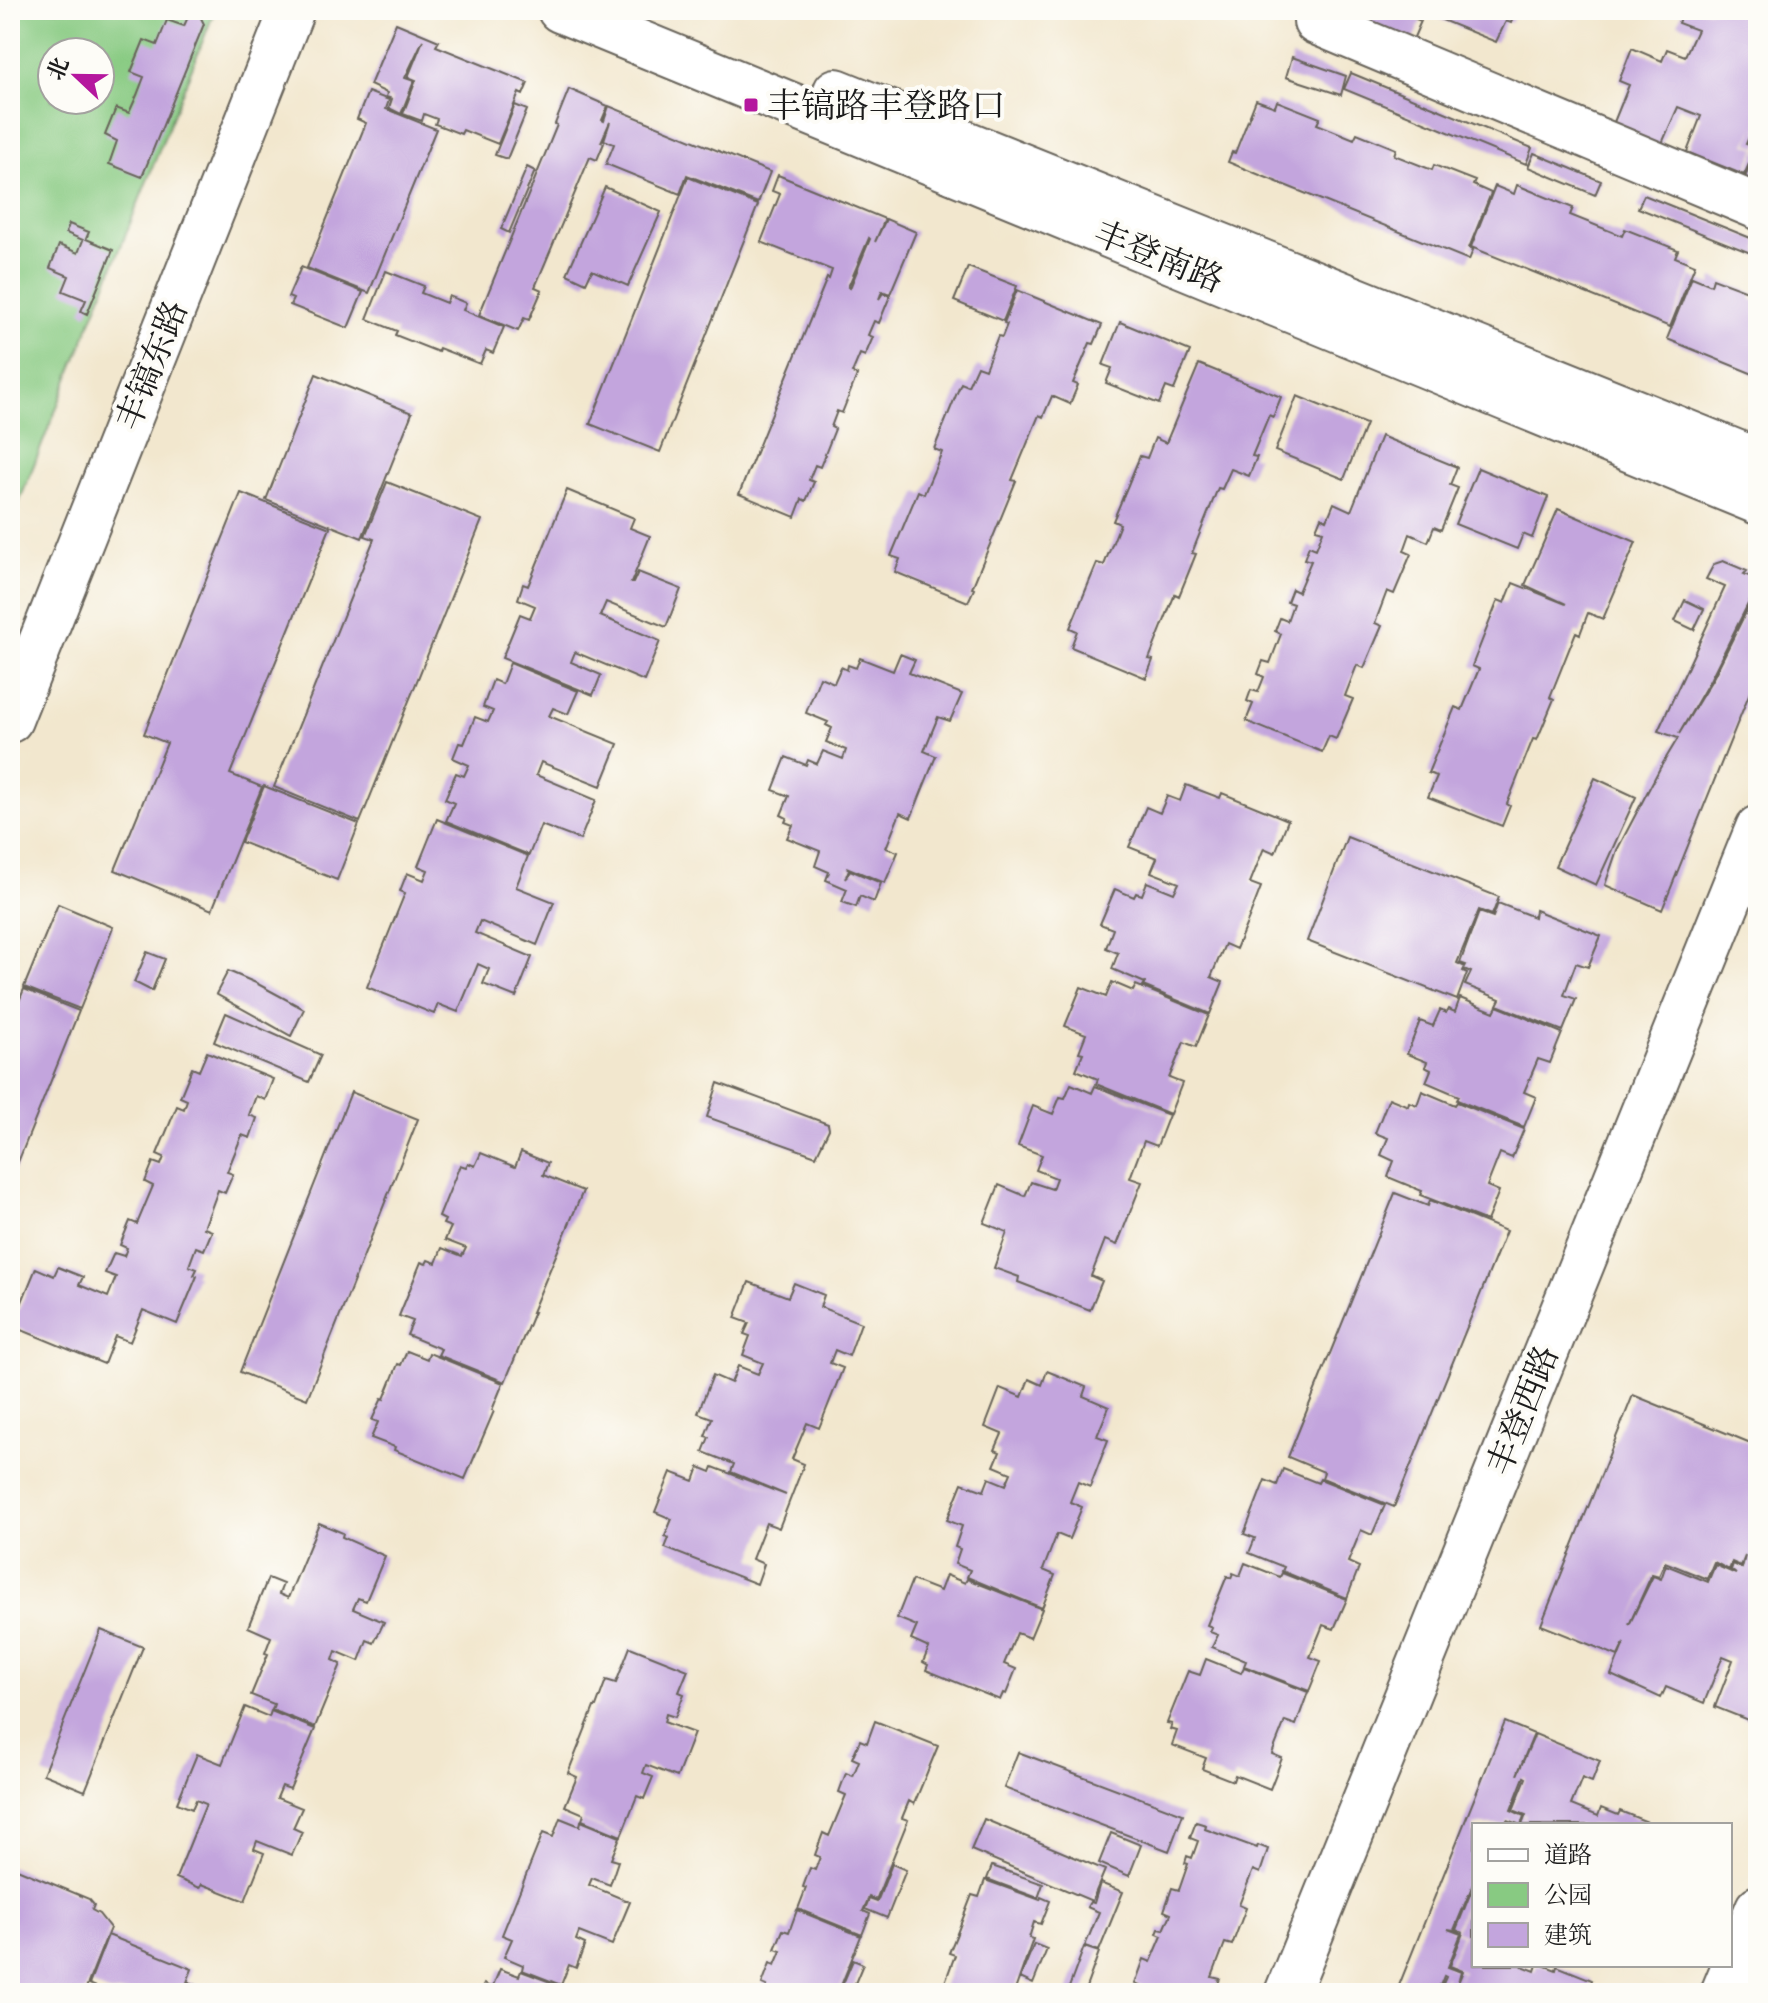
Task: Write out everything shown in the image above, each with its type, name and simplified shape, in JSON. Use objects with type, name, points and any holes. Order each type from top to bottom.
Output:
[{"type":"street","name":"丰镐东路","points":[[10,720],[292,10]]},
{"type":"street","name":"丰登南路","points":[[560,10],[1758,502]]},
{"type":"street","name":"丰登南路","points":[[634,10],[1758,461]]},
{"type":"street","points":[[1321,10],[1316,22],[1758,207]]},
{"type":"street","name":"丰登西路","points":[[1287,1993],[1758,828]]},
{"type":"street","points":[[1723,1993],[1758,1908]]},
{"type":"green space","points":[[10,10],[215,10],[10,525]]},
{"type":"building","points":[[191,10],[197,10],[204,24],[142,177],[109,164],[117,141],[105,135],[113,116],[116,116],[116,108],[129,113],[137,95],[144,77],[131,72],[144,40],[157,45],[167,20],[184,26]]},
{"type":"building","points":[[1345,10],[1414,10],[1411,17],[1421,21],[1412,42],[1343,14]]},
{"type":"building","points":[[1441,10],[1516,10],[1511,23],[1506,21],[1496,42],[1437,18]]},
{"type":"building","points":[[1683,10],[1758,10],[1758,147],[1748,143],[1755,123],[1746,144],[1756,148],[1744,175],[1687,152],[1701,116],[1678,107],[1660,148],[1612,127],[1629,85],[1619,81],[1632,48],[1662,61],[1667,49],[1685,56],[1697,30],[1678,23]]},
{"type":"building","points":[[396,23],[439,41],[436,46],[528,83],[523,95],[519,93],[498,144],[463,130],[461,134],[435,124],[437,119],[424,114],[422,121],[403,114],[416,80],[408,77],[423,40],[405,78],[414,81],[401,114],[389,108],[392,99],[370,85]]},
{"type":"building","points":[[1292,57],[1346,76],[1341,95],[1286,77]]},
{"type":"building","points":[[1351,73],[1532,148],[1526,164],[1344,89]]},
{"type":"building","points":[[569,89],[608,106],[604,121],[609,106],[770,172],[758,203],[687,175],[680,194],[606,164],[614,144],[604,140],[610,122],[597,160],[590,157],[535,287],[542,290],[529,320],[524,318],[518,331],[479,315]]},
{"type":"building","points":[[368,92],[389,100],[386,109],[436,129],[369,293],[307,268],[366,123],[357,119]]},
{"type":"building","points":[[1256,100],[1275,107],[1277,101],[1320,118],[1317,124],[1354,139],[1357,133],[1396,149],[1394,155],[1432,170],[1434,165],[1475,181],[1473,185],[1491,193],[1469,248],[1473,250],[1469,260],[1228,162],[1232,152],[1235,153]]},
{"type":"building","points":[[515,105],[527,110],[507,159],[495,155]]},
{"type":"building","points":[[1758,147],[1758,188],[1743,182]]},
{"type":"building","points":[[1534,153],[1601,181],[1595,195],[1528,167]]},
{"type":"building","points":[[527,167],[535,171],[509,233],[501,229]]},
{"type":"building","points":[[778,175],[885,219],[875,242],[886,219],[916,232],[890,294],[882,291],[879,299],[883,293],[890,296],[879,323],[874,321],[868,335],[873,337],[865,356],[860,354],[852,373],[857,375],[842,413],[837,411],[831,427],[835,429],[820,467],[815,465],[809,480],[814,482],[806,501],[802,499],[795,517],[739,494],[832,270],[761,242],[780,194],[772,191]],"holes":[[[870,239],[850,288],[848,287]]]},
{"type":"building","points":[[688,177],[758,205],[660,452],[590,424]]},
{"type":"building","points":[[1517,185],[1573,208],[1570,215],[1622,236],[1625,229],[1678,250],[1675,257],[1695,265],[1670,327],[1471,247],[1495,186],[1514,194]]},
{"type":"building","points":[[605,187],[661,212],[628,286],[592,270],[586,283],[567,274]]},
{"type":"building","points":[[1644,195],[1758,241],[1758,256],[1638,208]]},
{"type":"building","points":[[69,224],[89,232],[86,239],[113,250],[87,314],[81,311],[86,300],[63,291],[69,276],[50,268],[59,245],[78,253],[83,240],[66,233]]},
{"type":"building","points":[[10,252],[17,255],[10,271]]},
{"type":"building","points":[[301,267],[363,292],[348,328],[290,305],[293,299],[288,297]]},
{"type":"building","points":[[968,267],[1017,286],[1003,321],[954,301]]},
{"type":"building","points":[[386,271],[424,286],[421,293],[446,303],[449,296],[466,303],[463,310],[504,327],[493,353],[486,350],[480,364],[395,335],[397,331],[367,319]]},
{"type":"building","points":[[1692,277],[1711,285],[1713,278],[1753,293],[1751,299],[1758,302],[1758,376],[1667,339]]},
{"type":"building","points":[[1017,290],[1102,325],[1094,344],[1090,343],[1073,383],[1078,385],[1070,404],[1052,396],[1043,417],[1039,415],[968,602],[895,572],[900,559],[891,556],[918,491],[924,494],[942,452],[934,449],[961,383],[968,386],[977,366],[985,369],[998,336],[1002,337]]},
{"type":"building","points":[[1120,322],[1190,351],[1174,390],[1166,387],[1159,404],[1106,383],[1112,368],[1103,365]]},
{"type":"building","points":[[1199,364],[1281,397],[1273,417],[1269,415],[1252,456],[1257,457],[1249,476],[1231,469],[1222,489],[1218,488],[1192,553],[1196,554],[1179,596],[1175,594],[1149,659],[1153,660],[1146,678],[1071,647],[1077,631],[1070,628],[1097,563],[1104,565],[1120,524],[1113,521],[1140,456],[1147,458],[1155,438],[1166,443]]},
{"type":"building","points":[[316,374],[412,413],[362,538],[266,500]]},
{"type":"building","points":[[1297,396],[1366,424],[1344,479],[1275,451]]},
{"type":"building","points":[[1381,436],[1457,467],[1450,485],[1458,488],[1441,530],[1434,527],[1428,542],[1410,534],[1404,551],[1411,554],[1394,594],[1387,591],[1375,623],[1382,626],[1364,668],[1357,665],[1345,696],[1353,699],[1336,739],[1329,736],[1322,752],[1246,721],[1253,704],[1247,701],[1251,690],[1258,692],[1264,677],[1258,674],[1263,661],[1270,663],[1281,634],[1275,631],[1280,618],[1287,621],[1293,604],[1287,602],[1292,589],[1298,592],[1311,561],[1304,559],[1309,546],[1316,549],[1323,531],[1316,529],[1321,517],[1327,520],[1334,503],[1351,511]]},
{"type":"building","points":[[1478,468],[1548,497],[1532,538],[1523,534],[1517,549],[1455,524]]},
{"type":"building","points":[[387,482],[482,520],[360,822],[274,787],[374,539],[365,536]]},
{"type":"building","points":[[567,490],[634,518],[630,528],[650,536],[631,583],[638,572],[681,589],[666,627],[606,602],[600,616],[660,641],[644,681],[575,652],[571,662],[601,675],[593,695],[502,658],[520,614],[530,618],[535,606],[518,599],[523,584],[528,586]]},
{"type":"building","points":[[241,493],[330,528],[230,774],[262,787],[212,910],[115,870],[167,743],[144,734]]},
{"type":"building","points":[[1558,509],[1636,542],[1603,619],[1588,613],[1580,634],[1576,632],[1550,697],[1554,699],[1537,740],[1533,739],[1507,804],[1510,806],[1502,826],[1428,797],[1437,776],[1428,773],[1455,707],[1462,710],[1479,669],[1472,666],[1498,600],[1505,603],[1513,583],[1566,604],[1525,585]]},
{"type":"building","points":[[1723,561],[1747,571],[1744,574],[1758,580],[1758,584],[1679,734],[1713,678],[1758,588],[1758,672],[1662,910],[1605,885],[1617,850],[1678,738],[1658,731],[1725,587],[1706,579],[1714,564]]},
{"type":"building","points":[[1685,600],[1704,609],[1694,630],[1675,621]]},
{"type":"building","points":[[900,654],[915,660],[909,673],[962,694],[950,721],[938,717],[924,751],[936,756],[911,818],[900,813],[886,848],[898,852],[885,883],[846,867],[849,869],[845,879],[850,870],[881,883],[874,902],[860,896],[856,907],[842,902],[847,889],[826,880],[829,872],[815,866],[820,851],[787,838],[793,825],[785,822],[787,818],[781,815],[789,796],[773,790],[786,757],[806,765],[808,760],[817,764],[823,751],[843,759],[846,750],[826,742],[832,728],[826,725],[828,722],[806,713],[820,677],[834,683],[841,667],[847,670],[848,665],[856,668],[860,658],[893,671]]},
{"type":"building","points":[[510,663],[578,691],[568,714],[553,708],[549,716],[618,744],[601,786],[541,762],[536,775],[596,800],[580,840],[541,825],[529,855],[446,821],[454,803],[445,799],[456,773],[464,776],[469,765],[453,758],[459,743],[464,744],[475,717],[488,722],[493,711],[483,707],[493,680],[502,684]]},
{"type":"building","points":[[1595,778],[1636,797],[1596,885],[1555,866]]},
{"type":"building","points":[[1186,785],[1220,798],[1222,793],[1288,820],[1275,853],[1264,848],[1250,883],[1261,887],[1236,949],[1225,944],[1211,977],[1223,982],[1210,1014],[1143,986],[1145,983],[1112,969],[1118,953],[1106,948],[1113,929],[1100,924],[1115,889],[1134,897],[1136,893],[1142,895],[1147,882],[1174,893],[1179,883],[1151,872],[1157,858],[1129,847],[1146,807],[1160,813],[1167,796],[1180,801]]},
{"type":"building","points":[[264,786],[359,824],[337,880],[241,842]]},
{"type":"building","points":[[437,819],[528,856],[516,887],[554,902],[537,945],[480,921],[475,933],[532,957],[516,997],[483,984],[489,969],[478,964],[458,1012],[438,1004],[434,1014],[367,987],[405,893],[400,891],[407,873],[424,880],[428,870],[418,866]]},
{"type":"building","points":[[1347,837],[1499,897],[1492,915],[1479,910],[1457,963],[1465,967],[1460,963],[1479,912],[1493,917],[1498,903],[1534,917],[1535,910],[1601,936],[1588,967],[1576,963],[1564,995],[1576,999],[1563,1031],[1497,1005],[1500,999],[1465,985],[1471,972],[1464,969],[1467,973],[1457,1000],[1307,941]]},
{"type":"building","points":[[58,904],[113,927],[80,1009],[24,987]]},
{"type":"building","points":[[147,952],[165,959],[152,991],[134,982]]},
{"type":"building","points":[[228,971],[304,1009],[291,1036],[216,994]]},
{"type":"building","points":[[1112,982],[1133,991],[1136,985],[1209,1015],[1196,1047],[1184,1042],[1169,1078],[1182,1083],[1170,1114],[1096,1084],[1098,1079],[1076,1070],[1086,1034],[1065,1026],[1081,987],[1106,997]]},
{"type":"building","points":[[24,989],[79,1011],[10,1182],[10,1023]]},
{"type":"building","points":[[1460,998],[1494,1012],[1497,1006],[1562,1033],[1550,1063],[1538,1059],[1524,1092],[1536,1097],[1524,1127],[1457,1100],[1459,1096],[1426,1082],[1431,1070],[1425,1067],[1427,1062],[1407,1054],[1420,1021],[1433,1026],[1440,1010],[1455,1012]]},
{"type":"building","points":[[226,1013],[321,1055],[309,1082],[214,1042]]},
{"type":"building","points":[[207,1052],[273,1079],[265,1100],[256,1096],[249,1115],[257,1118],[250,1138],[242,1135],[227,1172],[233,1174],[225,1193],[218,1190],[204,1228],[212,1231],[204,1250],[196,1247],[189,1266],[197,1269],[194,1275],[197,1276],[177,1324],[143,1310],[130,1342],[115,1336],[104,1364],[12,1326],[36,1268],[54,1276],[58,1267],[83,1277],[79,1285],[108,1297],[116,1277],[105,1273],[114,1253],[124,1256],[127,1248],[120,1245],[130,1221],[137,1224],[153,1186],[145,1182],[153,1162],[161,1165],[164,1157],[157,1154],[177,1106],[184,1109],[187,1100],[180,1097],[192,1068],[199,1071]]},
{"type":"building","points":[[718,1083],[828,1124],[829,1129],[816,1156],[707,1117]]},
{"type":"building","points":[[1071,1084],[1092,1093],[1095,1086],[1169,1115],[1157,1146],[1144,1141],[1130,1178],[1142,1182],[1117,1245],[1105,1240],[1091,1276],[1102,1281],[1090,1310],[1018,1282],[1019,1277],[994,1268],[1007,1232],[984,1223],[999,1185],[1025,1196],[1031,1182],[1052,1189],[1056,1178],[1036,1170],[1042,1155],[1018,1146],[1033,1106],[1053,1114],[1060,1097],[1065,1098]]},
{"type":"building","points":[[1422,1091],[1524,1129],[1512,1158],[1500,1153],[1487,1186],[1499,1191],[1487,1221],[1420,1195],[1422,1191],[1388,1177],[1394,1161],[1381,1155],[1388,1138],[1375,1133],[1389,1098],[1408,1106],[1409,1102],[1417,1105]]},
{"type":"building","points":[[351,1092],[418,1119],[307,1399],[240,1372]]},
{"type":"building","points":[[521,1152],[548,1163],[543,1175],[583,1191],[505,1382],[438,1355],[441,1349],[407,1335],[413,1321],[399,1316],[421,1262],[426,1264],[428,1260],[436,1263],[442,1248],[462,1256],[466,1248],[445,1240],[451,1227],[443,1224],[445,1220],[439,1217],[460,1165],[466,1167],[468,1163],[475,1166],[481,1153],[515,1167]]},
{"type":"building","points":[[1395,1193],[1428,1206],[1430,1200],[1506,1231],[1394,1507],[1322,1478],[1324,1472],[1288,1457]]},
{"type":"building","points":[[749,1282],[788,1297],[794,1283],[824,1295],[820,1307],[861,1323],[849,1356],[835,1350],[830,1363],[843,1368],[819,1428],[807,1423],[792,1459],[804,1464],[779,1528],[766,1523],[752,1559],[764,1564],[757,1584],[665,1548],[669,1538],[665,1536],[672,1519],[655,1512],[671,1472],[694,1481],[699,1467],[711,1472],[713,1467],[786,1495],[731,1472],[734,1464],[703,1452],[712,1418],[698,1413],[713,1375],[731,1383],[738,1366],[758,1374],[763,1363],[743,1355],[750,1336],[744,1334],[749,1323],[735,1318]]},
{"type":"building","points":[[407,1351],[427,1359],[429,1353],[503,1383],[465,1479],[371,1438],[378,1422],[372,1420]]},
{"type":"building","points":[[1047,1371],[1086,1387],[1083,1396],[1109,1407],[1097,1436],[1108,1440],[1090,1487],[1078,1482],[1070,1502],[1082,1507],[1069,1539],[1057,1534],[1043,1570],[1055,1575],[1042,1608],[967,1577],[970,1570],[955,1564],[960,1549],[955,1547],[962,1526],[947,1520],[962,1483],[984,1491],[989,1478],[1006,1485],[1011,1473],[994,1466],[1000,1452],[995,1450],[1002,1434],[985,1427],[1000,1388],[1022,1397],[1029,1379],[1042,1385]]},
{"type":"building","points":[[1633,1395],[1758,1446],[1758,1544],[1755,1543],[1758,1546],[1758,1720],[1753,1722],[1715,1707],[1733,1660],[1723,1656],[1704,1703],[1666,1687],[1661,1698],[1611,1675],[1624,1643],[1618,1656],[1541,1625]],"holes":[[[1745,1556],[1742,1568],[1733,1564],[1731,1570],[1736,1574],[1715,1565],[1708,1582],[1666,1565],[1661,1579],[1653,1576],[1629,1625],[1652,1574],[1659,1576],[1665,1562],[1707,1579],[1714,1562],[1729,1570],[1732,1562],[1741,1566]]]},
{"type":"building","points":[[1283,1469],[1318,1483],[1320,1479],[1385,1505],[1372,1535],[1361,1530],[1348,1562],[1359,1567],[1347,1598],[1282,1571],[1284,1567],[1249,1553],[1255,1538],[1244,1534],[1265,1480],[1277,1485]]},
{"type":"building","points":[[319,1523],[385,1556],[366,1601],[358,1598],[353,1609],[384,1622],[374,1643],[367,1640],[359,1661],[336,1651],[333,1660],[341,1664],[315,1727],[272,1710],[274,1704],[251,1695],[268,1654],[265,1653],[271,1637],[248,1627],[268,1578],[283,1584],[279,1594],[288,1598]]},
{"type":"building","points":[[1245,1563],[1280,1577],[1282,1573],[1347,1599],[1334,1629],[1323,1625],[1310,1657],[1321,1661],[1309,1691],[1244,1666],[1246,1661],[1212,1647],[1218,1635],[1210,1632],[1212,1627],[1207,1625],[1227,1576],[1231,1578],[1233,1573],[1240,1576]]},
{"type":"building","points":[[946,1575],[965,1583],[967,1579],[1042,1609],[1030,1638],[1017,1633],[1004,1664],[1016,1669],[1006,1694],[1003,1693],[1000,1700],[926,1670],[928,1665],[923,1662],[929,1648],[911,1640],[917,1626],[897,1618],[912,1580],[940,1591]]},
{"type":"building","points":[[101,1630],[143,1647],[85,1791],[43,1774]]},
{"type":"building","points":[[630,1647],[688,1670],[679,1692],[684,1694],[675,1717],[666,1714],[664,1722],[694,1733],[677,1777],[646,1765],[643,1773],[653,1777],[644,1799],[637,1796],[621,1836],[582,1820],[584,1814],[565,1806],[577,1777],[568,1773],[594,1707],[606,1680],[616,1683]]},
{"type":"building","points":[[1206,1659],[1241,1673],[1244,1667],[1308,1692],[1296,1725],[1285,1721],[1272,1754],[1282,1758],[1270,1789],[1235,1775],[1233,1781],[1202,1769],[1206,1758],[1172,1745],[1177,1731],[1170,1729],[1172,1724],[1167,1723],[1188,1671],[1200,1675]]},
{"type":"building","points":[[245,1707],[269,1717],[271,1711],[315,1729],[290,1789],[282,1786],[277,1798],[302,1808],[293,1828],[302,1832],[292,1855],[257,1841],[254,1849],[264,1853],[245,1901],[202,1884],[200,1888],[176,1878],[206,1804],[196,1800],[192,1809],[177,1803],[197,1754],[222,1764]]},
{"type":"building","points":[[875,1721],[938,1746],[914,1804],[909,1801],[902,1818],[908,1820],[876,1900],[869,1897],[863,1911],[870,1914],[862,1935],[798,1909],[810,1868],[815,1870],[820,1857],[815,1855],[823,1833],[829,1836],[846,1795],[839,1792],[846,1773],[853,1776],[859,1761],[852,1758],[860,1740],[867,1743]]},
{"type":"building","points":[[1505,1722],[1534,1734],[1517,1775],[1535,1734],[1600,1761],[1592,1782],[1582,1778],[1571,1805],[1598,1816],[1601,1808],[1618,1815],[1620,1811],[1650,1823],[1523,1823],[1526,1815],[1513,1810],[1524,1777],[1511,1810],[1524,1816],[1522,1823],[1507,1820],[1506,1823],[1472,1823],[1472,1887],[1454,1930],[1448,1929],[1461,1934],[1448,1967],[1461,1972],[1458,1983],[1463,1971],[1450,1966],[1463,1933],[1456,1930],[1471,1892],[1472,1967],[1525,1967],[1535,1971],[1536,1967],[1556,1970],[1560,1967],[1592,1980],[1587,1993],[1439,1993],[1444,1976],[1437,1993],[1396,1993]]},
{"type":"building","points":[[1018,1752],[1183,1814],[1169,1851],[1004,1788]]},
{"type":"building","points":[[560,1818],[580,1826],[581,1821],[620,1837],[611,1859],[618,1861],[610,1885],[592,1878],[589,1885],[630,1902],[612,1945],[579,1932],[576,1940],[585,1944],[576,1968],[569,1965],[561,1985],[522,1970],[523,1965],[504,1957],[512,1939],[502,1935],[543,1833],[553,1837]]},
{"type":"building","points":[[984,1819],[1105,1870],[1092,1901],[971,1850]]},
{"type":"building","points":[[1196,1822],[1206,1825],[1205,1829],[1268,1849],[1260,1873],[1253,1870],[1239,1905],[1246,1908],[1232,1945],[1225,1943],[1212,1977],[1220,1979],[1214,1993],[1140,1993],[1142,1987],[1135,1984],[1144,1959],[1151,1962],[1162,1936],[1157,1934],[1159,1929],[1164,1930],[1171,1914],[1164,1911],[1172,1888],[1179,1890],[1188,1864],[1185,1863],[1187,1856],[1192,1858],[1198,1841],[1190,1838]]},
{"type":"building","points":[[1111,1833],[1141,1845],[1129,1876],[1099,1863]]},
{"type":"building","points":[[892,1864],[906,1870],[887,1918],[865,1909],[869,1899],[877,1902]]},
{"type":"building","points":[[10,1866],[89,1899],[94,1905],[92,1910],[110,1928],[84,1993],[10,1993]]},
{"type":"building","points":[[992,1866],[1043,1884],[1038,1898],[987,1879]]},
{"type":"building","points":[[985,1880],[1050,1901],[1041,1924],[1034,1922],[1029,1938],[1033,1939],[1014,1993],[941,1993],[955,1955],[949,1953],[972,1895],[979,1897]]},
{"type":"building","points":[[1100,1883],[1123,1892],[1099,1951],[1085,1946],[1099,1912],[1087,1907],[1090,1902],[1094,1903]]},
{"type":"building","points":[[797,1910],[861,1936],[838,1993],[764,1993],[767,1986],[762,1984],[770,1963],[775,1965],[781,1951],[775,1949],[783,1930],[789,1932]]},
{"type":"building","points":[[108,1935],[192,1969],[183,1993],[111,1993],[89,1984]]},
{"type":"building","points":[[1034,1944],[1047,1949],[1033,1984],[1020,1978]]},
{"type":"building","points":[[1084,1947],[1099,1952],[1084,1993],[1067,1993]]},
{"type":"building","points":[[853,1960],[863,1964],[851,1993],[839,1993]]},
{"type":"building","points":[[500,1969],[519,1976],[521,1971],[561,1986],[558,1993],[480,1993],[484,1984],[492,1988]]},
{"type":"building","points":[[189,1982],[216,1993],[185,1993]]},
{"type":"place","name":"丰镐路丰登路口","points":[[751,105]]}]
